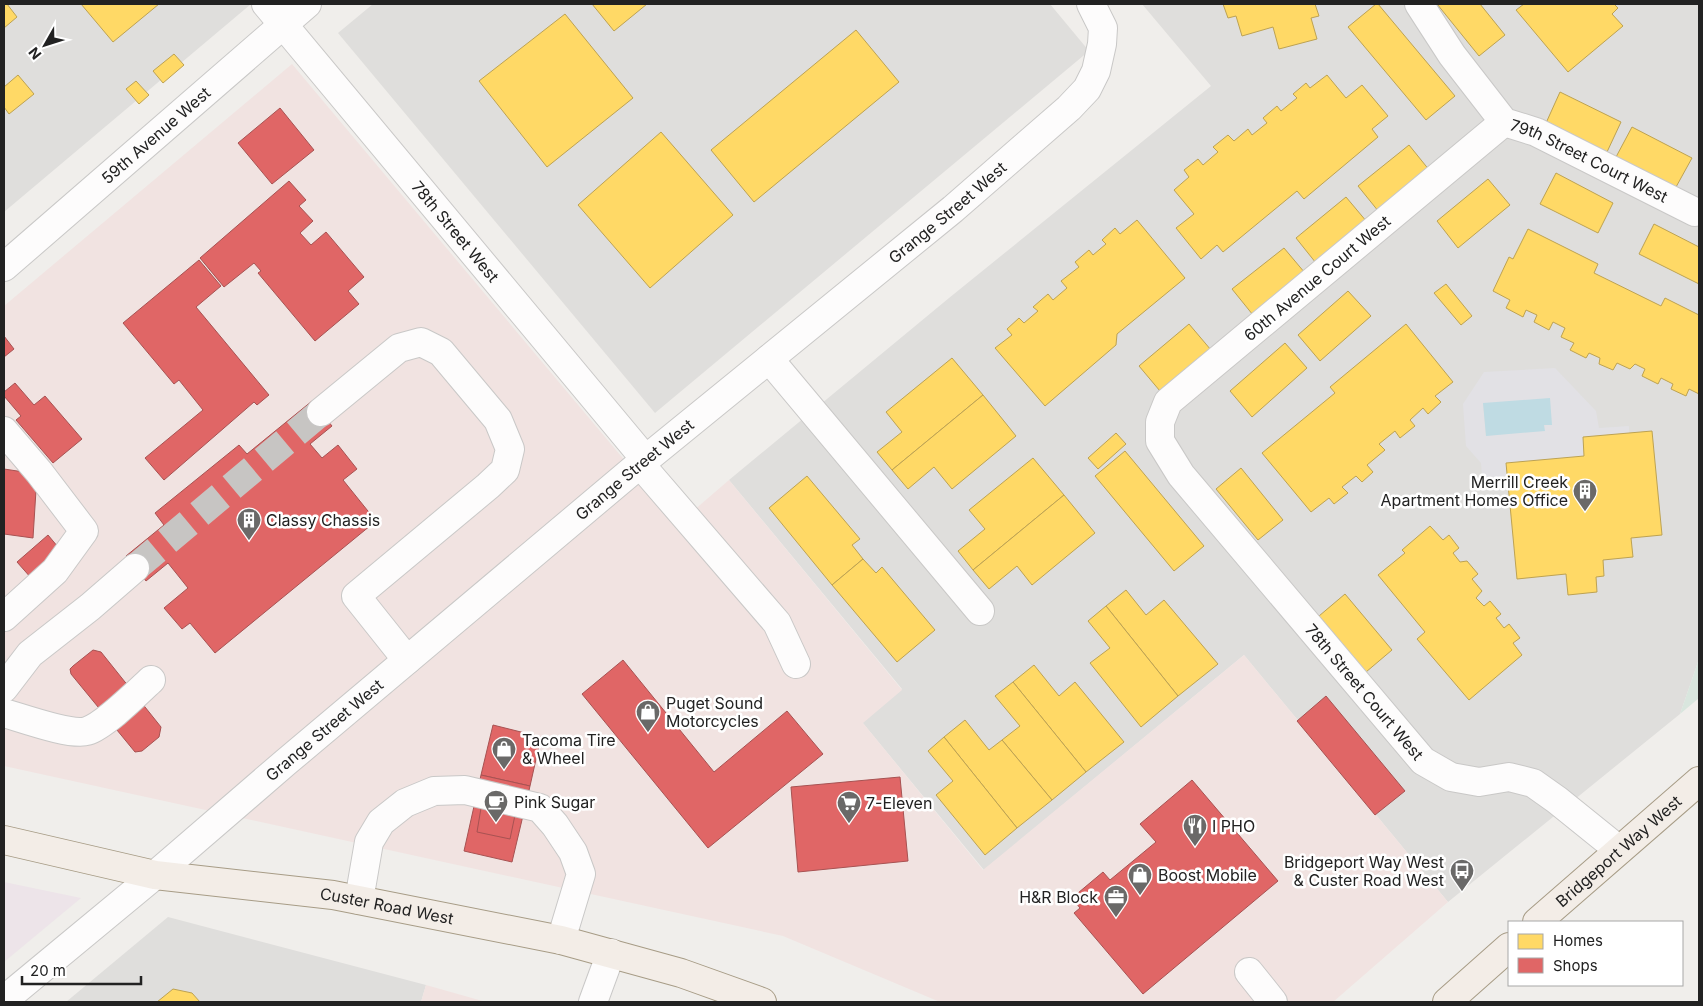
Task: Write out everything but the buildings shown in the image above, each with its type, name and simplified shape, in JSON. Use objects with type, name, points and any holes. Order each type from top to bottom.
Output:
[{"type":"main road","name":"Bridgeport Way West","points":[[1538,921],[1699,781]]},
{"type":"main road","name":"Custer Road West","points":[[4,840],[155,875],[333,895],[561,940],[681,973],[762,1002]]},
{"type":"main road","points":[[1447,1002],[1508,948]]},
{"type":"street","name":"78th Street West","points":[[266,4],[777,623],[796,664]]},
{"type":"street","name":"59th Avenue West","points":[[4,267],[307,4]]},
{"type":"street","name":"Grange Street West","points":[[4,1000],[155,875],[643,462],[953,209],[1069,108],[1087,89],[1096,71],[1102,44],[1102,28],[1092,4]]},
{"type":"street","name":"79th Street Court West","points":[[1419,4],[1452,55],[1504,122],[1536,132],[1695,212]]},
{"type":"street","name":"60th Avenue Court West","points":[[1164,449],[1160,441],[1160,422],[1168,402],[1504,122]]},
{"type":"street","points":[[321,412],[399,348],[421,342],[441,352],[498,420],[510,449],[505,470],[356,596],[407,660]]},
{"type":"street","points":[[769,359],[980,611]]},
{"type":"street","points":[[4,431],[84,531],[55,571],[4,617]]},
{"type":"street","name":"78th Street Court West","points":[[1164,449],[1181,476],[1423,761],[1451,777],[1479,782],[1509,777],[1533,783],[1557,800],[1618,850]]},
{"type":"street","points":[[4,688],[30,654],[135,568]]},
{"type":"street","points":[[4,713],[66,731],[86,732],[97,727],[151,680]]},
{"type":"street","points":[[359,900],[369,842],[381,822],[405,803],[434,792],[465,790],[540,808],[555,825],[573,852],[581,874],[561,940]]},
{"type":"street","points":[[593,1002],[611,953]]},
{"type":"street","points":[[1249,972],[1273,1002]]},
{"type":"shaded area","points":[[4,4],[251,4],[4,212]]},
{"type":"shaded area","points":[[373,4],[1050,4],[1089,51],[655,413],[338,33]]},
{"type":"shaded area","points":[[1142,4],[1699,4],[1699,659],[1680,714],[1448,902],[1244,655],[984,870],[862,722],[902,689],[729,480],[949,298],[1211,86]]},
{"type":"shaded area","points":[[292,64],[678,524],[729,480],[902,690],[863,723],[983,870],[1244,655],[1448,902],[1333,1002],[940,1002],[783,936],[4,766],[4,306]]},
{"type":"shaded area","points":[[1555,368],[1596,411],[1599,428],[1629,426],[1629,433],[1509,490],[1483,488],[1481,463],[1466,446],[1463,404],[1484,372]],"holes":[[[1483,404],[1552,424],[1486,436]]]},
{"type":"shaded area","points":[[1699,659],[1699,698],[1680,714]]},
{"type":"shaded area","points":[[4,882],[81,898],[4,962]]},
{"type":"shaded area","points":[[168,917],[426,985],[421,1002],[66,1002]]},
{"type":"shaded area","points":[[426,985],[486,1002],[421,1002]]},
{"type":"water","points":[[1550,398],[1552,425],[1544,425],[1545,431],[1486,436],[1483,403]]},
{"type":"tunnel","points":[[135,568],[321,412]]},
{"type":"place","name":"Merrill Creek Apartment Homes Office","points":[[1585,512]]},
{"type":"place","name":"Classy Chassis","points":[[249,541]]},
{"type":"place","name":"Puget Sound Motorcycles","points":[[648,733]]},
{"type":"place","name":"Tacoma Tire & Wheel","points":[[504,770]]},
{"type":"place","name":"Pink Sugar","points":[[496,823]]},
{"type":"place","name":"7-Eleven","points":[[849,824]]},
{"type":"place","name":"I PHO","points":[[1195,847]]},
{"type":"place","name":"Bridgeport Way West & Custer Road West","points":[[1462,892]]},
{"type":"place","name":"Boost Mobile","points":[[1140,896]]},
{"type":"place","name":"H&R Block","points":[[1116,918]]}]
